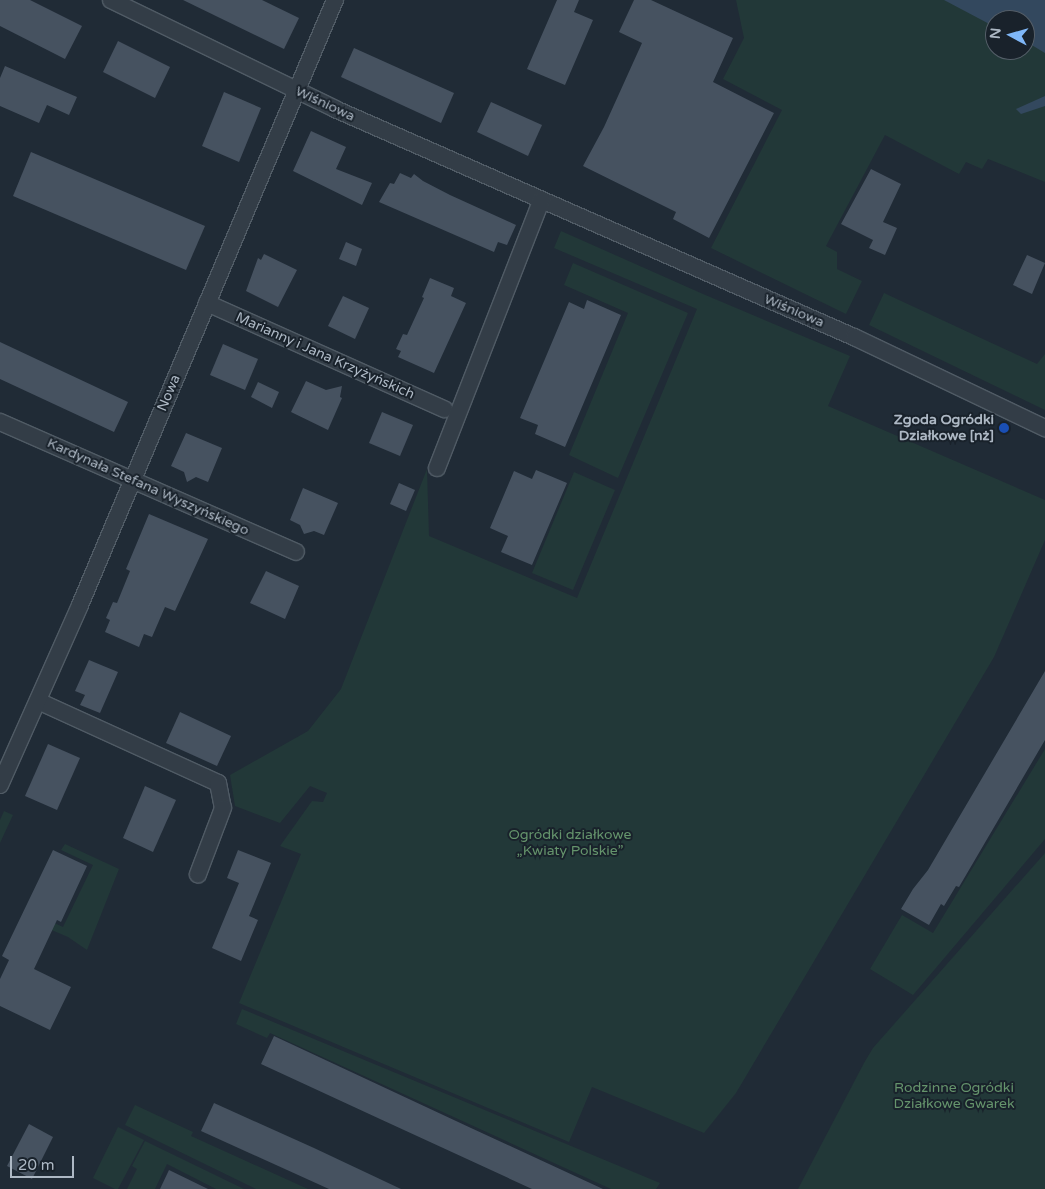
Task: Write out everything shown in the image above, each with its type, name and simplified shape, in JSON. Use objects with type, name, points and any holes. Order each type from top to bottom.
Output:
[{"type":"street","name":"Wiśniowa","points":[[112,0],[297,91],[541,201],[854,337],[1045,428]]},
{"type":"street","name":"Nowa","points":[[0,785],[133,479],[335,0]]},
{"type":"street","points":[[437,468],[541,201]]},
{"type":"street","name":"Marianny i Jana Krzyżyńskich","points":[[207,303],[444,409]]},
{"type":"street","name":"Kardynała Stefana Wyszyńskiego","points":[[0,422],[296,552]]},
{"type":"street","points":[[38,701],[218,783],[223,808],[198,874]]},
{"type":"green space","points":[[736,0],[1045,0],[1045,182],[988,159],[982,169],[966,162],[959,174],[885,135],[826,246],[837,252],[837,269],[862,281],[846,314],[711,248],[782,110],[723,79],[744,38]]},
{"type":"green space","name":"Ogródki działkowe „Kwiaty Polskie”","points":[[561,231],[850,356],[828,406],[1045,500],[1045,540],[994,657],[736,1093],[704,1133],[592,1087],[569,1142],[239,1003],[301,854],[280,846],[312,801],[323,802],[327,793],[310,786],[280,823],[235,806],[230,775],[308,731],[341,689],[427,469],[429,536],[577,598],[697,309],[554,248]]},
{"type":"green space","points":[[573,263],[688,313],[618,478],[569,455],[628,313],[564,285]]},
{"type":"green space","points":[[884,293],[1037,364],[1045,354],[1045,410],[869,325]]},
{"type":"green space","points":[[574,472],[615,490],[573,590],[532,573]]},
{"type":"green space","points":[[1045,749],[1045,839],[913,995],[870,969],[902,915],[933,933]]},
{"type":"green space","points":[[4,811],[13,815],[0,843],[0,820]]},
{"type":"green space","points":[[65,844],[119,869],[87,950],[68,937],[26,919],[30,912],[63,927],[93,865],[61,850]]},
{"type":"green space","name":"Rodzinne Ogródki Działkowe Gwarek","points":[[1045,853],[1045,1189],[798,1189],[873,1048]]},
{"type":"green space","points":[[242,1009],[660,1183],[656,1189],[611,1189],[270,1033],[267,1038],[236,1024]]},
{"type":"green space","points":[[135,1105],[193,1132],[191,1136],[308,1189],[256,1189],[125,1125]]},
{"type":"green space","points":[[118,1127],[144,1140],[118,1189],[115,1189],[93,1178]]},
{"type":"green space","points":[[145,1141],[244,1189],[216,1189],[167,1164],[155,1189],[127,1189],[137,1169],[132,1166]]},
{"type":"water","points":[[944,0],[1045,0],[1045,53],[1035,47],[1035,10],[985,10],[985,22]]},
{"type":"water","points":[[1045,96],[1045,106],[1021,114],[1016,109]]},
{"type":"building","points":[[0,0],[30,0],[82,26],[65,59],[0,26]]},
{"type":"building","points":[[183,0],[262,0],[299,18],[284,49]]},
{"type":"building","points":[[557,0],[579,0],[574,12],[593,20],[565,85],[527,69]]},
{"type":"building","points":[[634,0],[651,0],[733,38],[713,82],[774,113],[709,238],[673,219],[676,212],[583,166],[604,127],[642,43],[619,32]]},
{"type":"building","points":[[118,41],[170,67],[155,98],[103,72]]},
{"type":"building","points":[[354,48],[454,93],[441,123],[341,77]]},
{"type":"building","points":[[5,66],[77,97],[69,115],[47,105],[39,123],[0,106],[0,78]]},
{"type":"building","points":[[224,92],[261,108],[239,162],[202,146]]},
{"type":"building","points":[[491,102],[542,125],[528,156],[477,132]]},
{"type":"building","points":[[311,131],[346,147],[336,169],[372,183],[362,205],[293,171]]},
{"type":"building","points":[[31,152],[205,226],[186,270],[13,196]]},
{"type":"building","points":[[871,169],[901,184],[883,222],[897,228],[885,255],[869,248],[873,240],[841,224]]},
{"type":"building","points":[[400,173],[411,178],[414,174],[423,181],[450,195],[516,225],[507,245],[498,242],[494,252],[379,202],[390,183],[394,184]]},
{"type":"building","points":[[346,242],[362,249],[356,266],[339,259]]},
{"type":"building","points":[[264,254],[297,270],[278,307],[246,291],[258,258],[261,260]]},
{"type":"building","points":[[1027,255],[1045,263],[1032,294],[1013,285]]},
{"type":"building","points":[[430,278],[454,288],[451,296],[466,303],[434,373],[398,357],[401,351],[396,349],[403,334],[407,335],[424,298],[422,297]]},
{"type":"building","points":[[343,296],[369,308],[355,339],[328,326]]},
{"type":"building","points":[[587,300],[621,315],[565,447],[535,434],[538,425],[520,418],[569,302],[584,309]]},
{"type":"building","points":[[0,342],[128,402],[114,432],[0,379]]},
{"type":"building","points":[[223,344],[258,359],[245,390],[210,375]]},
{"type":"building","points":[[306,381],[326,390],[342,386],[340,397],[342,398],[328,430],[291,412]]},
{"type":"building","points":[[258,382],[279,392],[272,408],[251,397]]},
{"type":"building","points":[[382,412],[413,425],[400,456],[369,443]]},
{"type":"building","points":[[186,433],[222,448],[208,482],[196,477],[187,482],[184,472],[171,466]]},
{"type":"building","points":[[536,470],[567,483],[532,565],[501,552],[508,536],[490,528],[514,471],[532,479]]},
{"type":"building","points":[[399,483],[415,490],[406,511],[390,504]]},
{"type":"building","points":[[303,488],[338,503],[324,535],[314,531],[304,534],[300,525],[290,520]]},
{"type":"building","points":[[149,514],[208,539],[175,611],[165,607],[152,637],[144,634],[139,647],[105,632],[110,620],[106,618],[113,602],[117,603],[130,571],[126,569]]},
{"type":"building","points":[[266,571],[299,586],[285,619],[250,603]]},
{"type":"building","points":[[89,660],[118,672],[100,713],[80,705],[85,695],[75,691]]},
{"type":"building","points":[[1045,671],[1045,740],[959,887],[956,886],[944,906],[941,904],[929,925],[901,909],[913,889],[928,870]]},
{"type":"building","points":[[180,712],[231,736],[217,766],[166,743]]},
{"type":"building","points":[[48,744],[80,758],[57,810],[25,796]]},
{"type":"building","points":[[145,786],[176,800],[153,852],[123,838]]},
{"type":"building","points":[[53,850],[87,866],[61,922],[57,920],[34,969],[71,987],[50,1030],[0,1006],[0,979],[9,960],[2,956]]},
{"type":"building","points":[[238,850],[271,863],[249,916],[258,920],[241,961],[212,948],[239,883],[227,878]]},
{"type":"building","points":[[274,1036],[603,1189],[532,1189],[261,1064]]},
{"type":"building","points":[[214,1103],[401,1189],[329,1189],[201,1131]]},
{"type":"building","points":[[29,1124],[53,1137],[32,1179],[7,1166]]},
{"type":"building","points":[[169,1170],[208,1189],[160,1189]]},
{"type":"place","name":"Zgoda Ogródki Działkowe [nż]","points":[[1004,428]]}]
